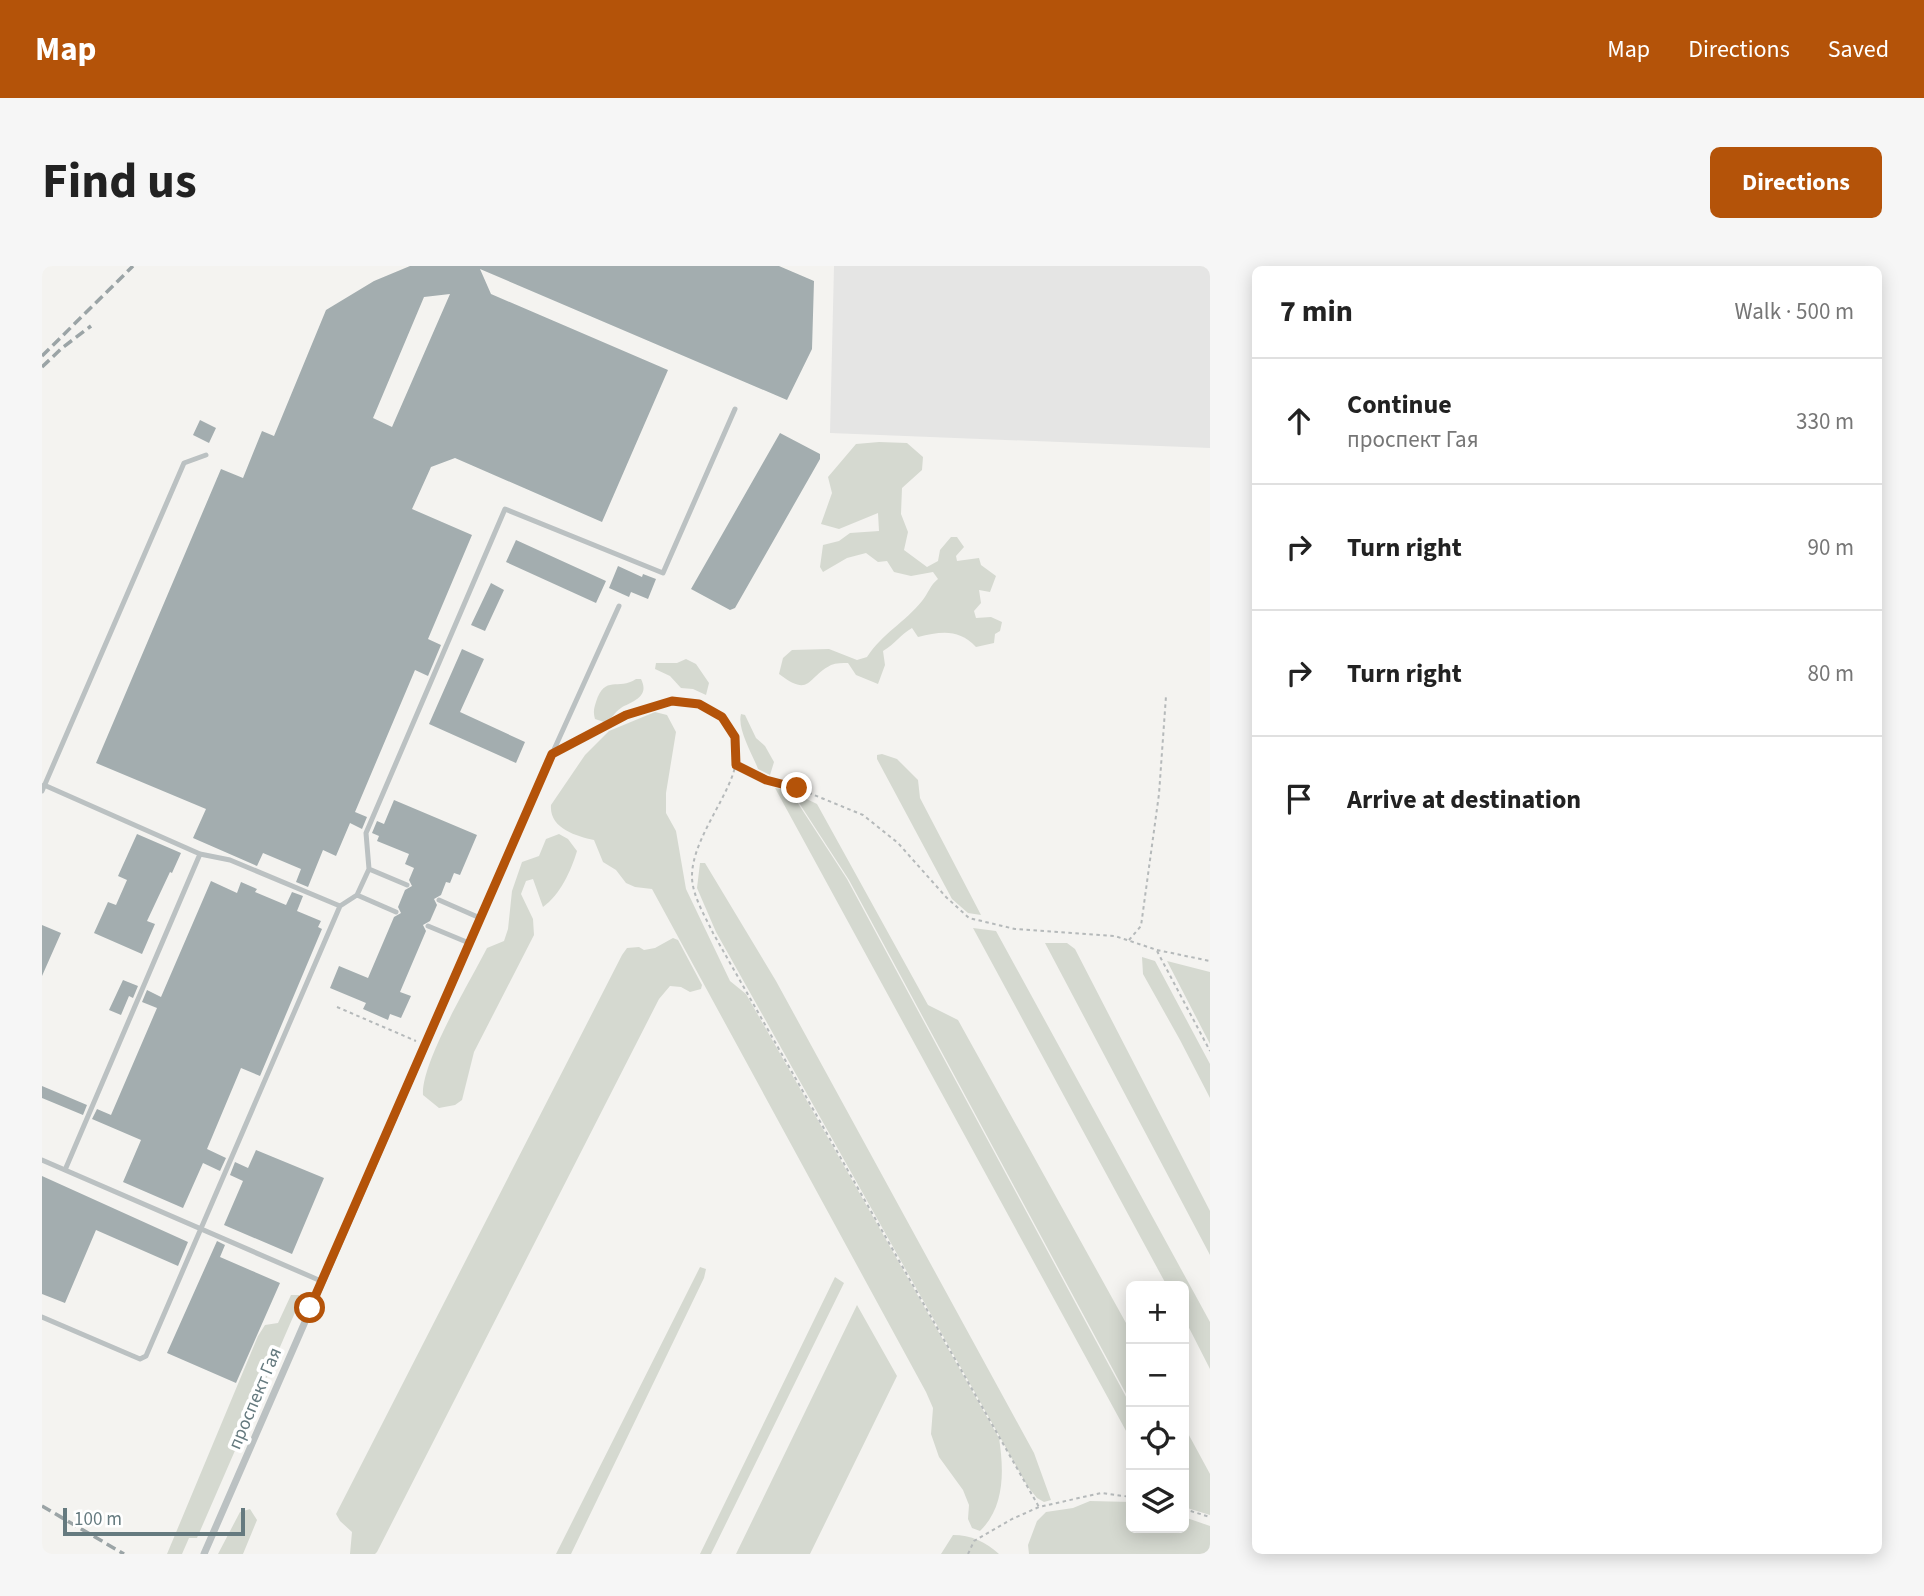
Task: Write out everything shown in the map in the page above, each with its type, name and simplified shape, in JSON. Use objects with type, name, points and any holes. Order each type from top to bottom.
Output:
[{"type":"street","name":"проспект Гая","points":[[204,1554],[552,754]]},
{"type":"lane","points":[[42,1317],[140,1359],[146,1356],[340,906],[357,895],[369,869],[366,833],[505,509],[663,573],[735,409]]},
{"type":"lane","points":[[206,455],[184,463],[43,788],[200,854],[230,860],[340,906]]},
{"type":"lane","points":[[552,754],[620,606]]},
{"type":"lane","points":[[65,1170],[200,854]]},
{"type":"lane","points":[[369,869],[407,886]]},
{"type":"lane","points":[[357,895],[396,912]]},
{"type":"lane","points":[[439,900],[480,918]]},
{"type":"lane","points":[[428,926],[469,943]]},
{"type":"lane","points":[[42,1160],[321,1281]]},
{"type":"path","points":[[1128,940],[1141,926],[1159,794],[1166,696]]},
{"type":"path","points":[[552,754],[626,715],[672,701],[699,704],[722,717],[735,737],[736,765],[693,865],[694,893],[713,933],[1039,1507]]},
{"type":"path","points":[[736,765],[766,780],[797,788],[863,815],[898,843],[946,897],[969,918],[1015,929],[1115,936],[1157,950],[1210,961]]},
{"type":"path","points":[[1157,950],[1210,1051]]},
{"type":"path","points":[[337,1007],[425,1045]]},
{"type":"path","points":[[968,1554],[974,1541],[1039,1507],[1101,1493],[1126,1496]]},
{"type":"path","points":[[1189,1511],[1210,1517]]},
{"type":"shaded area","points":[[834,266],[1210,266],[1210,448],[830,433]]},
{"type":"shaded area","points":[[907,443],[923,457],[922,470],[902,488],[901,514],[908,532],[904,550],[927,567],[938,561],[940,550],[951,537],[957,537],[964,547],[956,556],[957,561],[979,558],[981,565],[996,576],[990,592],[979,590],[981,603],[974,611],[976,618],[991,617],[1002,622],[1000,631],[995,634],[994,643],[976,647],[957,634],[918,637],[912,628],[883,651],[885,665],[878,684],[856,675],[848,663],[837,663],[823,670],[808,683],[797,685],[779,674],[783,658],[792,650],[829,649],[857,660],[867,657],[880,641],[915,609],[938,579],[933,572],[911,576],[894,572],[887,561],[878,562],[866,553],[847,558],[823,572],[820,567],[823,545],[839,541],[850,533],[879,531],[878,513],[839,529],[821,524],[832,493],[828,477],[856,444]]},
{"type":"shaded area","points":[[686,659],[696,664],[709,683],[706,695],[693,689],[681,688],[670,676],[655,669],[656,663],[677,663]]},
{"type":"shaded area","points":[[641,679],[643,685],[639,698],[607,721],[595,719],[595,706],[604,688]]},
{"type":"shaded area","points":[[655,712],[667,715],[676,732],[666,793],[666,813],[676,831],[686,889],[730,981],[746,994],[999,1438],[1001,1488],[994,1511],[980,1531],[972,1528],[968,1519],[969,1505],[963,1490],[939,1457],[931,1434],[933,1408],[926,1392],[652,889],[626,883],[616,870],[603,862],[594,840],[565,830],[554,820],[551,805],[585,755],[609,731]]},
{"type":"shaded area","points":[[741,714],[745,715],[756,738],[765,746],[774,762],[770,775],[758,769],[743,734]]},
{"type":"shaded area","points":[[877,755],[897,759],[918,780],[920,798],[981,915],[968,913],[952,899],[877,759]]},
{"type":"shaded area","points":[[775,788],[790,791],[847,879],[1126,1397],[1126,1431]]},
{"type":"shaded area","points":[[792,792],[817,804],[928,1005],[958,1020],[1126,1323],[1126,1394],[849,880]]},
{"type":"shaded area","points":[[559,834],[568,839],[577,851],[572,866],[560,889],[543,907],[533,879],[526,881],[521,894],[533,919],[534,935],[474,1052],[462,1100],[455,1105],[439,1108],[423,1095],[438,1042],[487,948],[504,941],[512,891],[522,862],[539,856],[546,839]]},
{"type":"shaded area","points":[[700,863],[705,863],[776,981],[1034,1453],[1051,1500],[1044,1502],[1028,1487],[716,932],[697,888]]},
{"type":"shaded area","points":[[973,928],[996,931],[1188,1281],[1164,1281]]},
{"type":"shaded area","points":[[673,938],[678,940],[702,985],[701,989],[690,992],[681,987],[670,986],[659,999],[377,1552],[350,1554],[352,1532],[336,1514],[622,955],[627,948],[655,948]]},
{"type":"shaded area","points":[[1045,943],[1067,943],[1075,949],[1210,1211],[1210,1255]]},
{"type":"shaded area","points":[[1142,957],[1155,961],[1210,1064],[1210,1098],[1143,974]]},
{"type":"shaded area","points":[[1167,961],[1210,972],[1210,1044]]},
{"type":"shaded area","points":[[700,1267],[706,1269],[704,1278],[571,1554],[556,1554]]},
{"type":"shaded area","points":[[835,1277],[844,1283],[711,1554],[700,1554]]},
{"type":"shaded area","points":[[1189,1284],[1210,1322],[1210,1369],[1189,1328]]},
{"type":"shaded area","points":[[291,1295],[299,1295],[300,1301],[197,1538],[189,1538],[182,1554],[167,1554],[258,1336],[265,1325],[278,1323]]},
{"type":"shaded area","points":[[857,1305],[897,1376],[810,1554],[736,1554]]},
{"type":"shaded area","points":[[1189,1435],[1210,1474],[1210,1515],[1189,1509]]},
{"type":"shaded area","points":[[1090,1501],[1126,1502],[1126,1533],[1189,1533],[1189,1519],[1210,1526],[1210,1554],[1029,1554],[1028,1545],[1037,1521],[1046,1512],[1073,1508]]},
{"type":"shaded area","points":[[250,1509],[257,1520],[243,1554],[218,1554],[240,1512]]},
{"type":"shaded area","points":[[953,1535],[978,1540],[999,1554],[941,1554]]},
{"type":"building","points":[[410,266],[779,266],[814,281],[812,349],[787,400],[480,269],[491,294],[668,370],[602,522],[455,458],[431,467],[412,509],[472,535],[428,639],[441,645],[428,676],[415,670],[355,812],[367,817],[362,829],[350,823],[336,856],[323,850],[308,887],[296,882],[301,869],[263,853],[257,866],[193,838],[206,809],[96,763],[221,469],[243,478],[262,431],[274,436],[326,310],[374,281]],"holes":[[[450,294],[392,427],[373,418],[424,297]]]},
{"type":"building","points":[[200,420],[216,428],[209,443],[193,435]]},
{"type":"building","points":[[780,433],[820,454],[820,459],[735,608],[730,610],[691,589]]},
{"type":"building","points":[[516,540],[606,581],[596,603],[506,562]]},
{"type":"building","points":[[618,566],[642,577],[643,574],[656,579],[648,599],[631,592],[629,597],[609,588]]},
{"type":"building","points":[[491,583],[504,590],[485,631],[471,625]]},
{"type":"building","points":[[462,649],[484,659],[460,712],[525,742],[516,763],[429,724]]},
{"type":"building","points":[[394,800],[477,835],[460,875],[454,873],[450,883],[446,882],[441,895],[434,899],[437,905],[430,921],[423,925],[426,931],[400,992],[411,996],[401,1018],[390,1014],[388,1020],[363,1009],[366,1003],[330,988],[339,966],[368,978],[394,917],[401,913],[398,907],[405,890],[412,886],[409,880],[414,868],[405,864],[409,854],[377,841],[379,836],[372,833],[377,821],[384,824]]},
{"type":"building","points":[[137,834],[181,853],[147,921],[155,924],[142,954],[94,933],[108,902],[116,905],[127,880],[118,876]]},
{"type":"building","points":[[211,881],[237,893],[241,882],[257,889],[255,892],[286,905],[292,892],[303,896],[297,911],[321,921],[318,927],[322,929],[260,1076],[241,1068],[207,1149],[226,1158],[220,1171],[203,1163],[183,1208],[123,1182],[141,1140],[92,1119],[97,1109],[111,1115],[157,1008],[142,1002],[147,990],[161,997]]},
{"type":"building","points":[[42,925],[61,933],[42,976]]},
{"type":"building","points":[[123,980],[138,986],[133,998],[129,996],[121,1015],[109,1010]]},
{"type":"building","points":[[42,1086],[87,1105],[83,1115],[42,1098]]},
{"type":"building","points":[[256,1150],[324,1178],[292,1254],[224,1225],[243,1181],[230,1175],[235,1162],[248,1168]]},
{"type":"building","points":[[42,1176],[188,1242],[178,1266],[96,1230],[65,1303],[42,1294]]},
{"type":"building","points":[[217,1241],[225,1245],[220,1257],[280,1283],[236,1383],[167,1353]]},
{"type":"railway","points":[[42,356],[133,266]]},
{"type":"railway","points":[[42,367],[91,326]]},
{"type":"railway","points":[[42,1506],[124,1554]]},
{"type":"route","points":[[310,1308],[552,754],[626,715],[672,701],[699,704],[722,717],[735,737],[736,765],[766,780],[797,788]]}]
